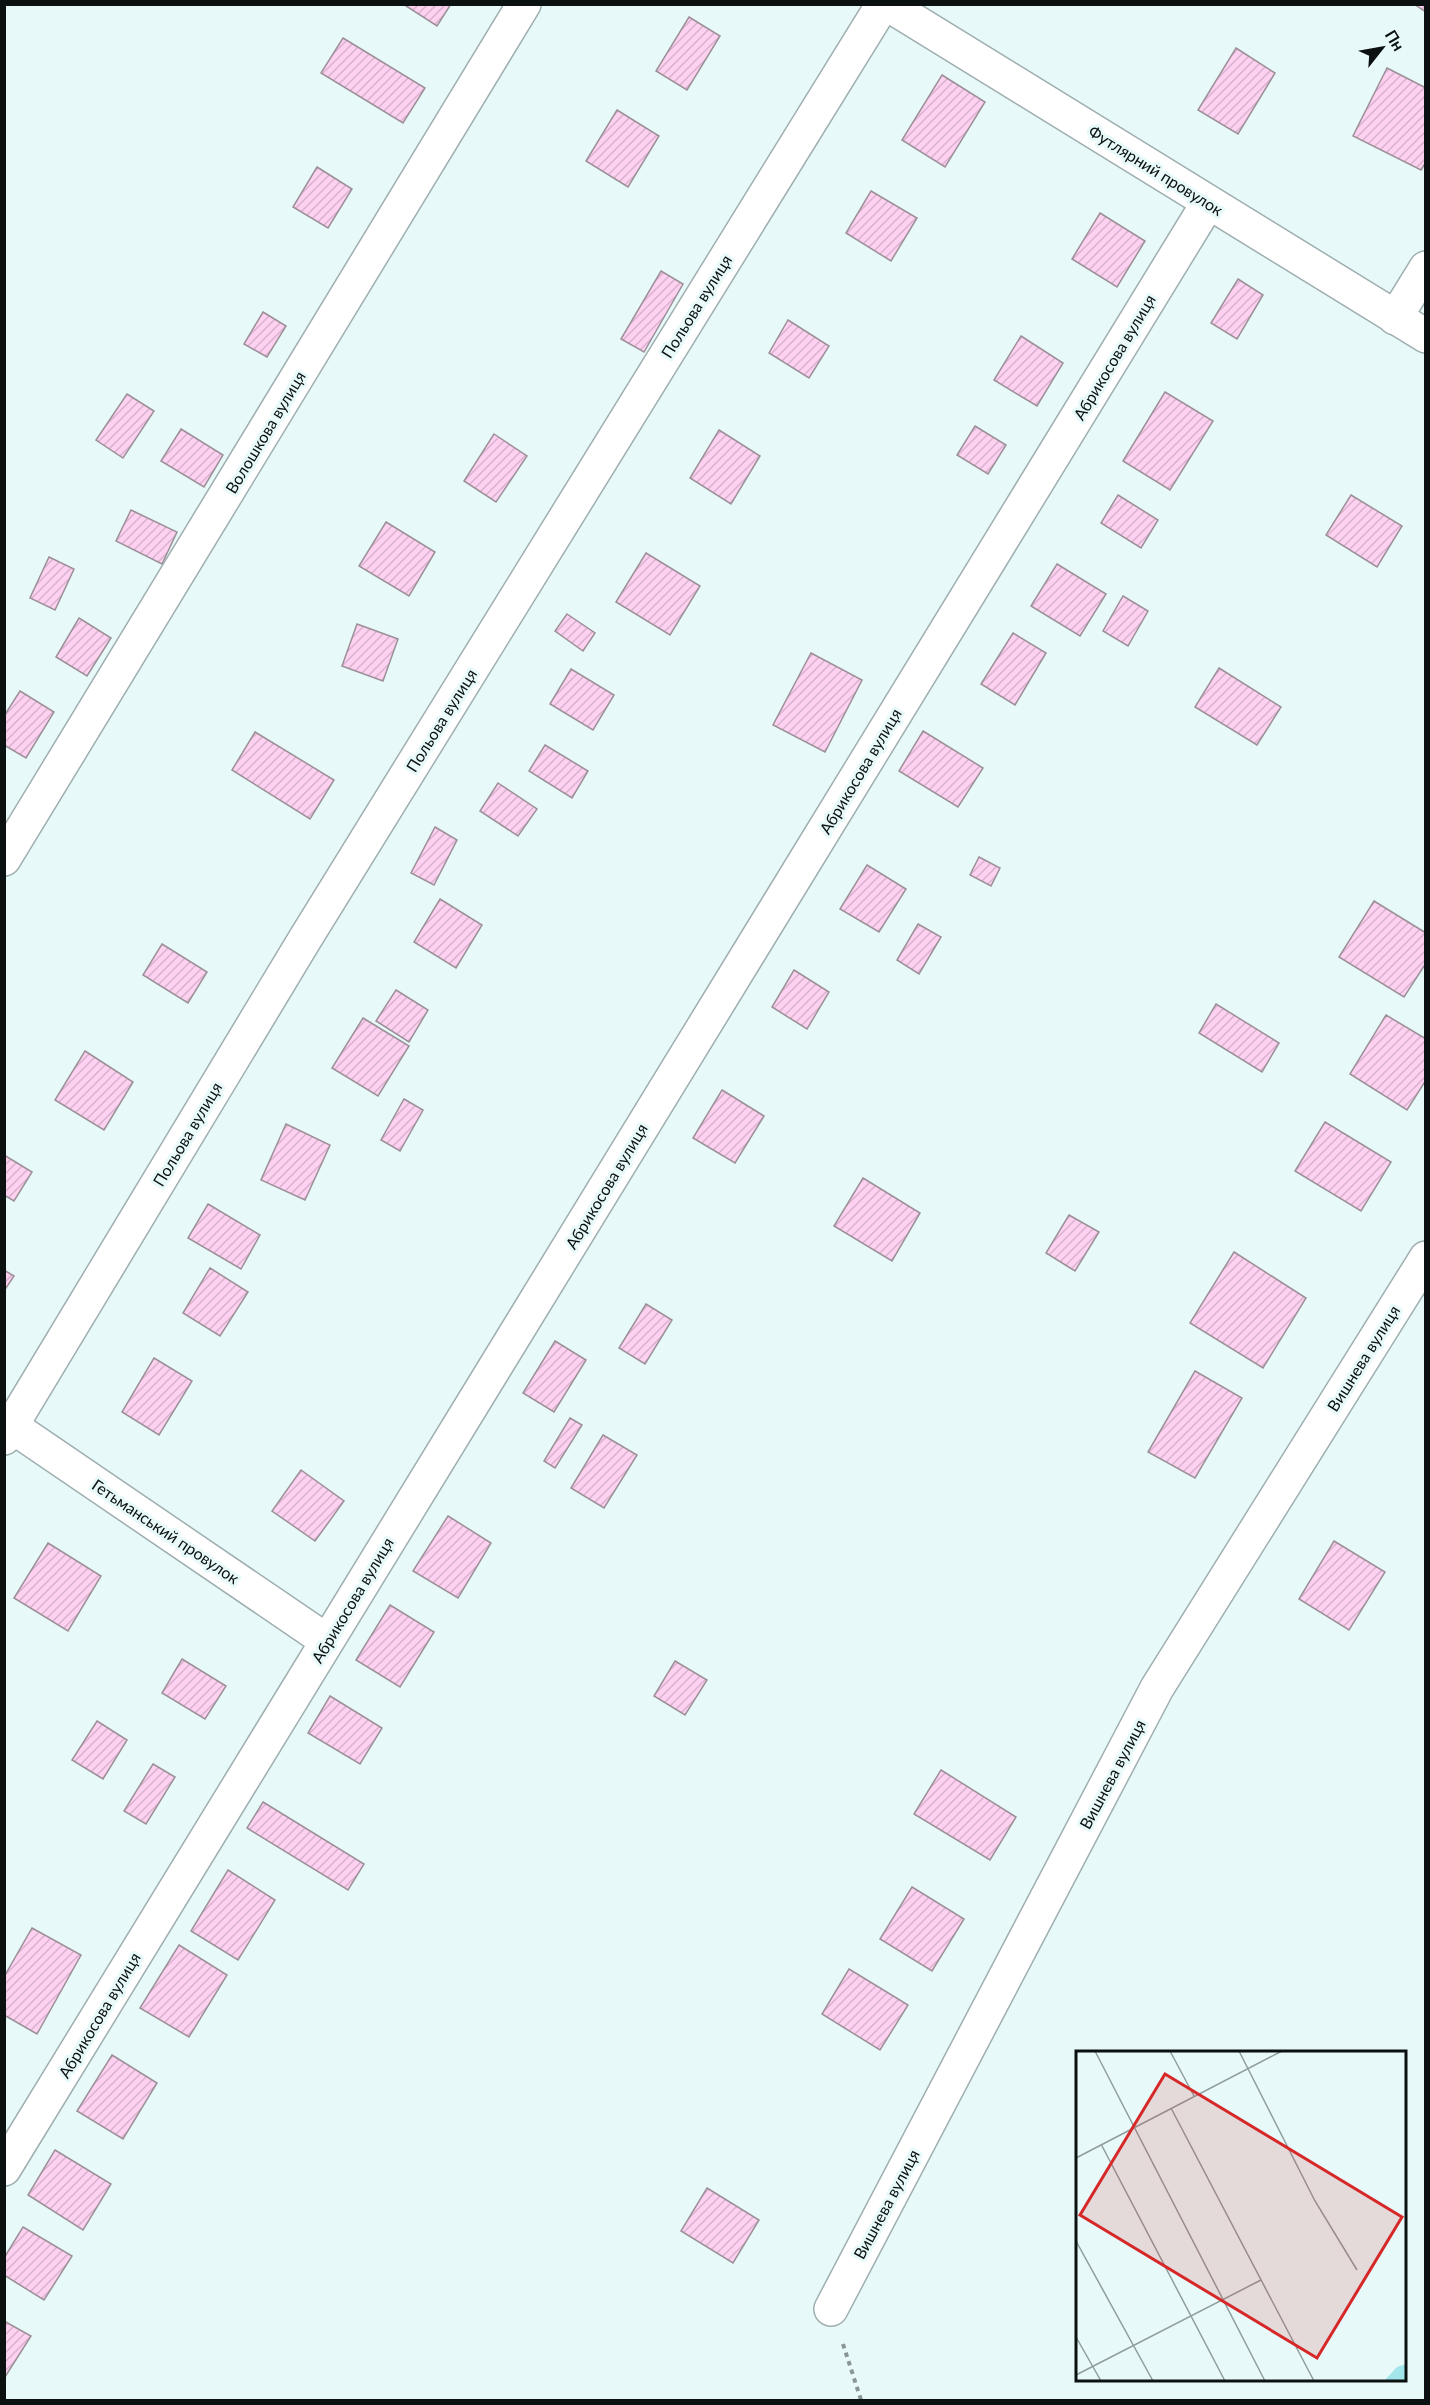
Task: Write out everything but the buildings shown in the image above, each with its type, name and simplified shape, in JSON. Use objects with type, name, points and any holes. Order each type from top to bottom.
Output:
[{"type":"street","name":"Волошкова вулиця","points":[[4,859],[524,4]]},
{"type":"street","name":"Футлярний провулок","points":[[885,4],[1425,336]]},
{"type":"street","name":"Польова вулиця","points":[[7,1428],[305,939],[885,4]]},
{"type":"street","name":"Абрикосова вулиця","points":[[4,2169],[1208,203]]},
{"type":"street","points":[[1395,318],[1425,268]]},
{"type":"street","name":"Вишнева вулиця","points":[[831,2309],[1157,1688],[1425,1258]]},
{"type":"street","name":"Гетьманський провулок","points":[[7,1428],[327,1641]]},
{"type":"path","points":[[831,2309],[861,2400]]}]
